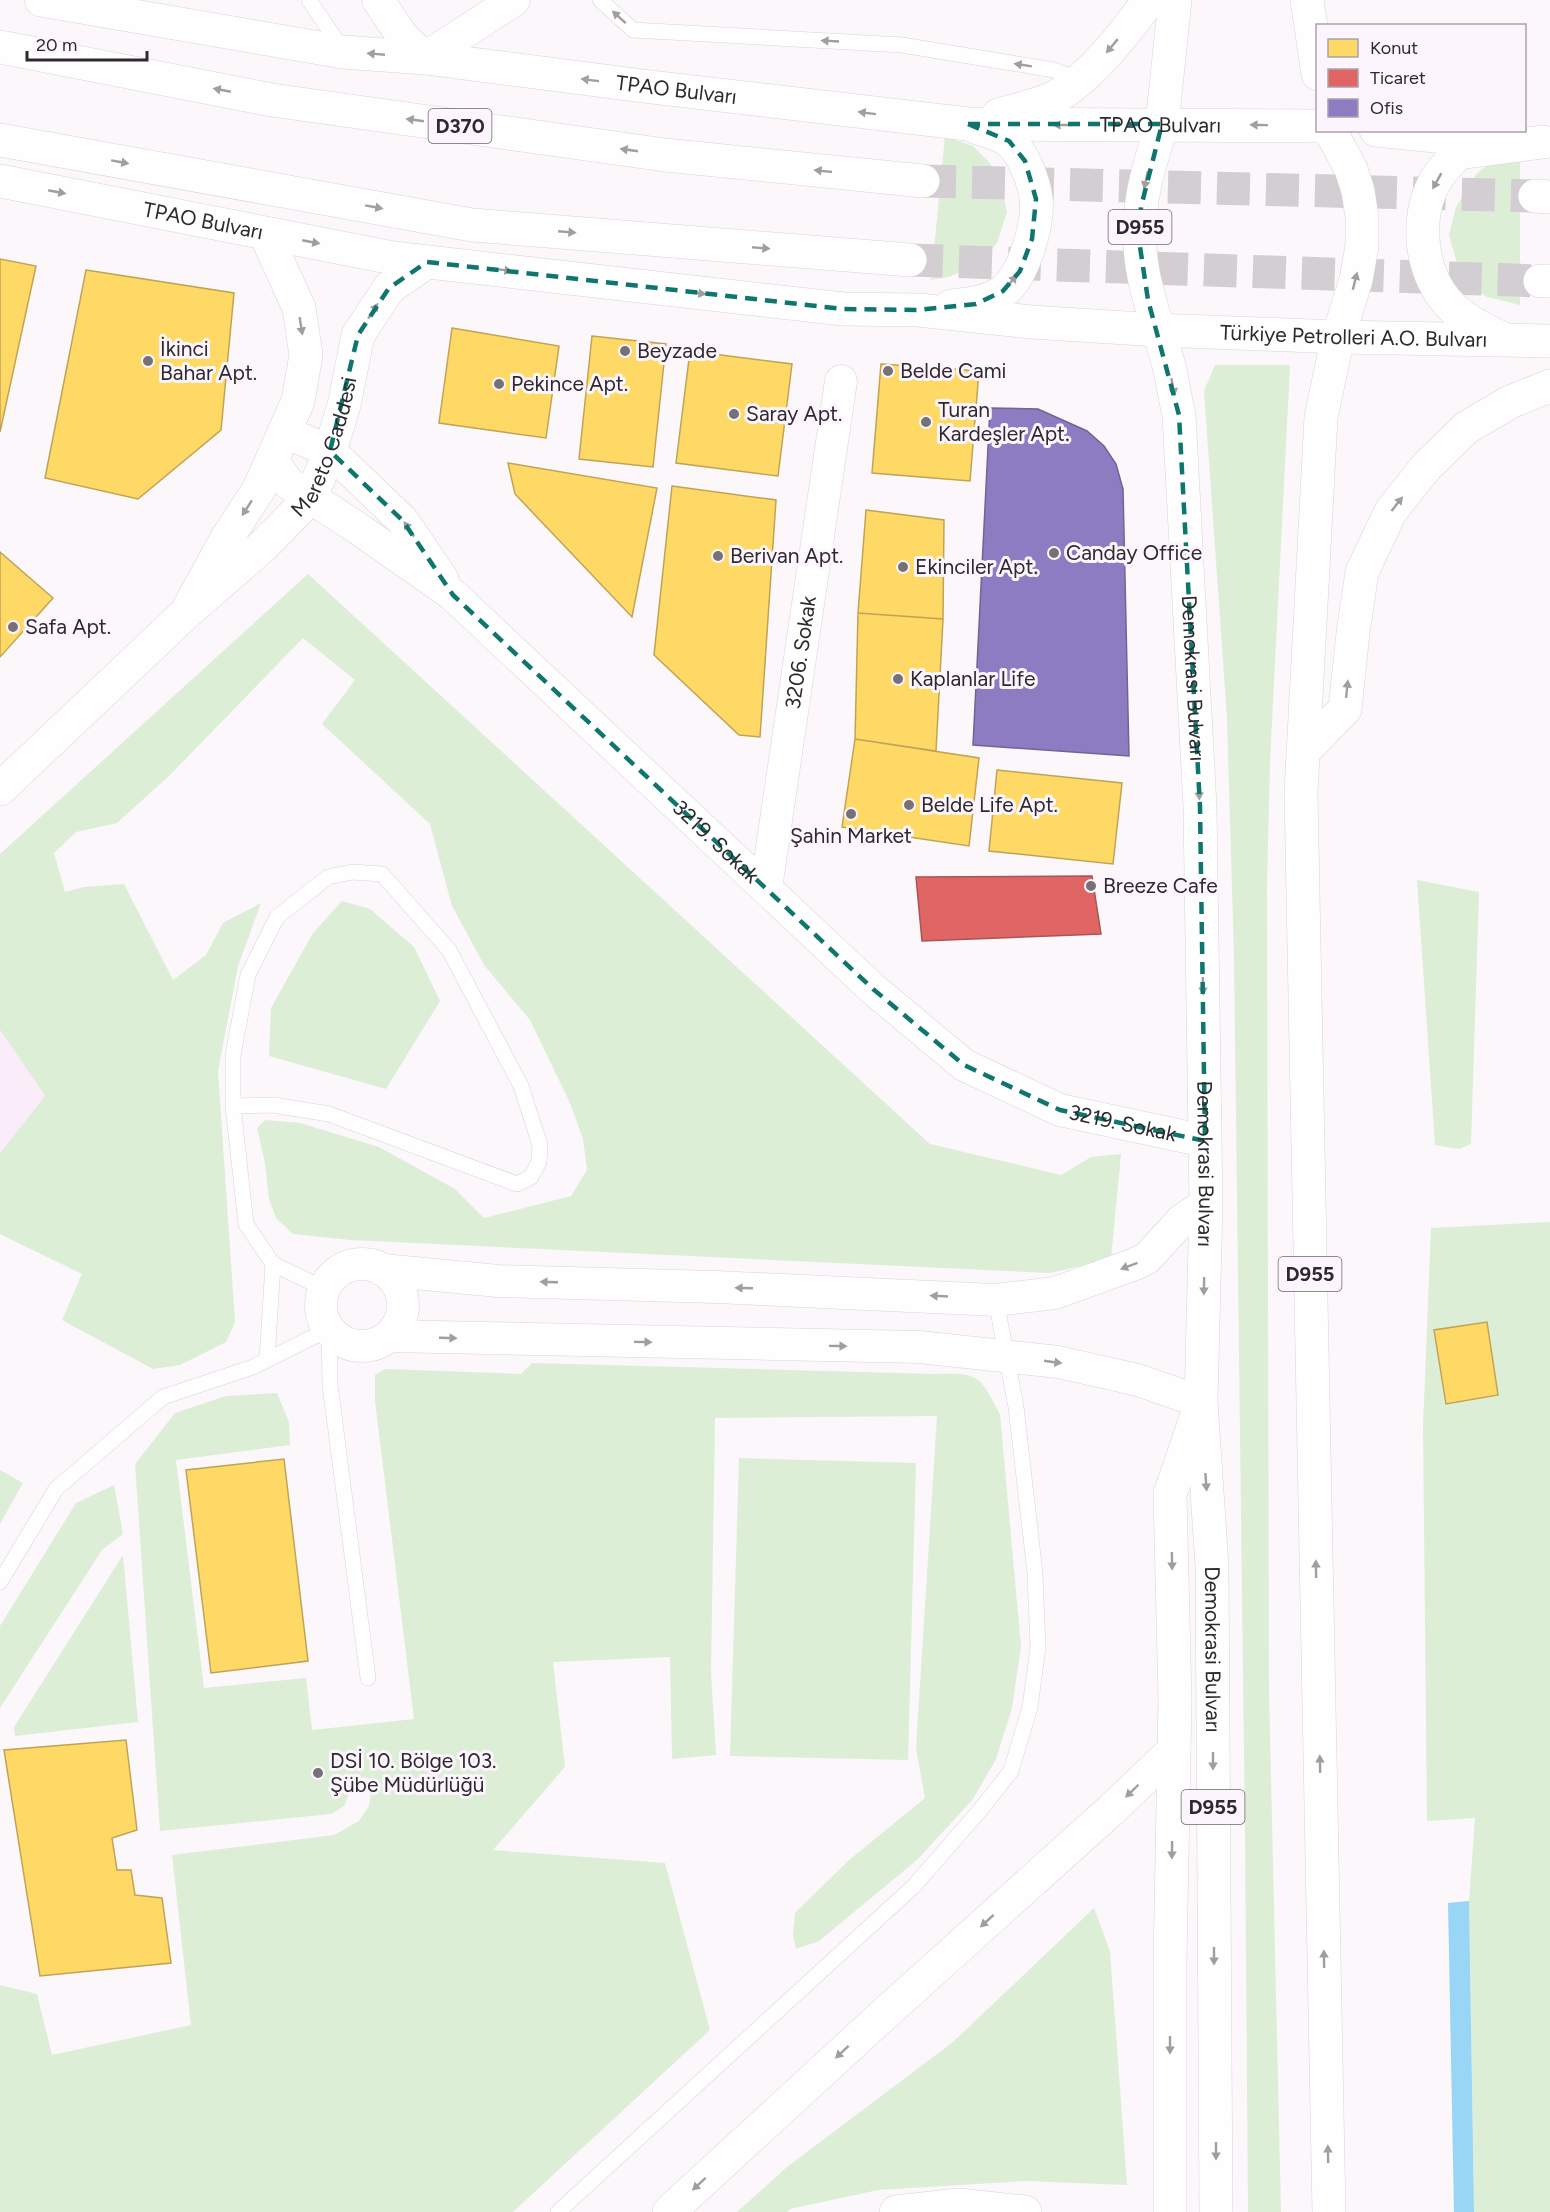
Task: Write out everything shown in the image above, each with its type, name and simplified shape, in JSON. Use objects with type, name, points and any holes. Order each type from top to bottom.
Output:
[{"type":"main road","name":"TPAO Bulvarı","points":[[41,0],[343,52],[425,58],[968,124],[1316,126]]},
{"type":"main road","points":[[968,124],[1052,99],[1079,80],[1100,61],[1149,0]]},
{"type":"main road","name":"Demokrasi Bulvarı","points":[[1175,0],[1162,124],[1148,171],[1141,207],[1140,240],[1142,273],[1148,300],[1169,367],[1179,415],[1200,807],[1206,1204],[1201,1402],[1212,1566],[1216,2212]]},
{"type":"main road","points":[[1307,0],[1316,67]]},
{"type":"main road","points":[[1318,0],[1331,24]]},
{"type":"main road","name":"D370","points":[[0,47],[272,100],[665,155],[923,181]]},
{"type":"main road","points":[[918,310],[976,304],[1003,291],[1020,271],[1032,239],[1036,199],[1025,161],[1009,141],[968,124]]},
{"type":"main road","points":[[1331,132],[1351,169],[1358,191],[1362,217],[1362,246],[1356,280],[1338,337]]},
{"type":"main road","points":[[1413,132],[1484,141],[1547,142]]},
{"type":"main road","name":"TPAO Bulvarı","points":[[0,140],[472,225],[910,260]]},
{"type":"main road","points":[[1509,341],[1481,329],[1452,307],[1432,279],[1423,246],[1424,212],[1436,180],[1458,153],[1547,142]]},
{"type":"main road","name":"TPAO Bulvarı","points":[[0,181],[393,258],[843,309],[918,310],[1031,322],[1158,330]]},
{"type":"main road","name":"Mereto Caddesi","points":[[186,613],[227,538],[260,489],[298,401],[306,355],[299,308],[265,233]]},
{"type":"main road","name":"Mereto Caddesi","points":[[0,789],[186,613],[263,546],[311,497],[330,451],[344,405],[358,335],[389,288],[427,262]]},
{"type":"main road","name":"Türkiye Petrolleri A.O. Bulvarı","points":[[1158,330],[1338,337],[1550,341]]},
{"type":"main road","name":"D955","points":[[1329,2212],[1301,792],[1322,417],[1338,337]]},
{"type":"main road","points":[[1304,752],[1345,709],[1362,572],[1391,511],[1426,467],[1466,428],[1510,402],[1550,386]]},
{"type":"main road","points":[[1170,2212],[1170,1963],[1175,1699],[1170,1494],[1201,1402]]},
{"type":"main road","points":[[669,2212],[1174,1750]]},
{"type":"main road","points":[[896,2212],[959,2205],[1025,2212]]},
{"type":"street","points":[[378,0],[402,36],[425,58],[514,0]]},
{"type":"street","name":"3206. Sokak","points":[[766,888],[841,381]]},
{"type":"street","points":[[278,446],[330,451],[403,521],[453,596]]},
{"type":"street","name":"3219. Sokak","points":[[278,446],[288,483],[453,596],[873,989],[964,1065],[1060,1110],[1205,1141]]},
{"type":"street","points":[[383,1270],[393,1278],[400,1289],[403,1302],[402,1314],[397,1326],[389,1336],[366,1346],[352,1345],[339,1339],[329,1329],[323,1316],[321,1302],[332,1277],[344,1269],[358,1265],[383,1270],[498,1281],[716,1287],[996,1300],[1055,1293],[1135,1264],[1147,1258],[1182,1220],[1206,1204]]},
{"type":"street","points":[[389,1336],[918,1347],[1058,1362],[1138,1380],[1201,1402]]},
{"type":"lane","points":[[309,0],[343,52]]},
{"type":"lane","points":[[600,0],[633,30],[902,45],[1054,70],[1079,80]]},
{"type":"lane","points":[[233,1106],[273,1105],[329,1114],[517,1184],[531,1177],[539,1162],[540,1145],[521,1086],[449,950],[382,874],[352,872],[328,878],[277,917],[248,975],[232,1055],[233,1106],[246,1224],[273,1263],[325,1289]]},
{"type":"lane","points":[[267,1360],[273,1263]]},
{"type":"lane","points":[[558,2212],[914,1886],[1011,1771],[1030,1707],[1038,1648],[1035,1573],[1017,1419],[996,1300]]},
{"type":"lane","points":[[0,1582],[56,1489],[163,1397],[253,1367],[329,1329],[330,1385],[368,1678]]},
{"type":"highlighted area","points":[[968,124],[1162,124],[1141,207],[1139,240],[1148,300],[1179,415],[1200,807],[1205,1141],[1060,1110],[964,1065],[873,989],[453,595],[403,521],[330,451],[358,335],[389,288],[427,262],[843,309],[918,310],[976,304],[1003,291],[1020,271],[1032,239],[1036,199],[1025,161],[1009,141]]},
{"type":"shaded area","points":[[0,1030],[45,1096],[0,1153]]},
{"type":"green space","points":[[945,136],[973,146],[988,161],[999,176],[1007,212],[997,243],[975,267],[948,277],[931,280]]},
{"type":"green space","points":[[1520,155],[1520,305],[1487,297],[1470,286],[1456,260],[1449,235],[1456,207],[1477,173],[1491,163]]},
{"type":"green space","points":[[1215,365],[1290,365],[1270,762],[1267,886],[1269,1690],[1281,2212],[1248,2212],[1234,957],[1227,717],[1204,391]]},
{"type":"green space","points":[[308,574],[930,1144],[1061,1175],[1091,1157],[1121,1154],[1111,1259],[1050,1273],[351,1240],[293,1234],[276,1218],[269,1199],[265,1163],[257,1128],[265,1120],[300,1123],[379,1147],[455,1189],[484,1218],[571,1196],[587,1170],[583,1139],[570,1103],[530,1020],[484,965],[452,906],[430,824],[322,724],[355,680],[303,638],[170,775],[117,823],[76,832],[54,853],[65,892],[84,887],[124,884],[173,980],[206,955],[223,923],[261,903],[238,966],[218,1071],[235,1322],[226,1342],[180,1365],[153,1369],[62,1320],[82,1274],[0,1234],[0,1153],[45,1096],[0,1030],[0,854]]},
{"type":"green space","points":[[1417,880],[1479,892],[1471,1144],[1459,1149],[1435,1145]]},
{"type":"green space","points":[[342,901],[370,909],[414,947],[440,1001],[386,1089],[269,1056],[271,1008],[313,933]]},
{"type":"green space","points":[[1550,1222],[1550,2212],[1474,2212],[1469,1901],[1475,1818],[1427,1821],[1423,1426],[1431,1228]]},
{"type":"green space","points":[[532,1363],[961,1374],[976,1379],[982,1384],[1000,1414],[1021,1647],[1012,1708],[996,1759],[973,1799],[917,1860],[819,1941],[796,1949],[793,1935],[795,1913],[848,1861],[925,1798],[916,1748],[937,1416],[715,1418],[711,1672],[716,1755],[672,1759],[670,1657],[553,1662],[565,1767],[493,1850],[665,1863],[710,2030],[513,2212],[0,2212],[0,1985],[37,1994],[52,2055],[191,2025],[172,1855],[334,1835],[359,1821],[369,1806],[373,1780],[363,1777],[351,1789],[344,1806],[331,1814],[160,1831],[135,1464],[175,1413],[226,1396],[277,1393],[289,1422],[290,1445],[176,1460],[204,1688],[306,1678],[312,1730],[414,1719],[375,1401],[375,1375],[386,1369],[521,1374]]},
{"type":"green space","points":[[739,1458],[916,1463],[908,1760],[730,1756]]},
{"type":"green space","points":[[0,1470],[23,1483],[0,1524]]},
{"type":"green space","points":[[114,1485],[123,1534],[102,1550],[0,1708],[0,1626],[76,1503]]},
{"type":"green space","points":[[123,1555],[138,1722],[15,1736],[14,1727]]},
{"type":"green space","points":[[1094,1908],[1110,1951],[1127,2185],[1025,2181],[878,2190],[790,2209],[787,2212],[737,2212],[787,2167],[953,2042]]},
{"type":"water","points":[[1469,1901],[1474,2212],[1454,2212],[1448,1903]]},
{"type":"building: Konut","points":[[0,259],[36,266],[0,432]]},
{"type":"building: Konut","name":"İkinci Bahar Apt.","points":[[86,270],[234,293],[221,430],[138,499],[45,478]]},
{"type":"building: Konut","name":"Pekince Apt.","points":[[452,328],[559,346],[546,438],[439,423]]},
{"type":"building: Konut","points":[[592,336],[666,344],[653,467],[579,459]]},
{"type":"building: Konut","name":"Saray Apt.","points":[[690,351],[792,364],[778,476],[676,463]]},
{"type":"building: Konut","name":"Turan Kardeşler Apt.","points":[[881,364],[979,371],[970,481],[872,473]]},
{"type":"building: Konut","points":[[508,463],[657,488],[632,617],[515,494]]},
{"type":"building: Konut","name":"Berivan Apt.","points":[[672,486],[776,500],[760,737],[739,735],[654,655]]},
{"type":"building: Konut","name":"Ekinciler Apt.","points":[[866,510],[944,520],[943,619],[858,613]]},
{"type":"building: Konut","name":"Safa Apt.","points":[[0,552],[53,598],[0,657]]},
{"type":"building: Konut","name":"Kaplanlar Life","points":[[858,613],[943,619],[936,751],[855,739]]},
{"type":"building: Konut","name":"Belde Life Apt.","points":[[855,739],[979,758],[969,846],[842,827]]},
{"type":"building: Konut","points":[[997,770],[1122,783],[1113,864],[989,851]]},
{"type":"building: Konut","points":[[1487,1322],[1498,1395],[1446,1404],[1434,1330]]},
{"type":"building: Konut","points":[[284,1459],[308,1661],[211,1673],[186,1470]]},
{"type":"building: Konut","points":[[126,1740],[137,1830],[112,1838],[117,1870],[131,1870],[135,1895],[162,1898],[171,1963],[40,1976],[4,1750]]},
{"type":"building: Ticaret","points":[[1092,876],[1101,934],[922,941],[916,877]]},
{"type":"building: Ofis","name":"Canday Office","points":[[990,408],[1038,409],[1087,431],[1104,446],[1116,464],[1123,489],[1129,756],[973,745]]},
{"type":"tunnel","points":[[923,181],[1535,196]]},
{"type":"tunnel","points":[[910,260],[1540,281]]},
{"type":"place","name":"Beyzade","points":[[625,351]]},
{"type":"place","name":"İkinci Bahar Apt.","points":[[148,361]]},
{"type":"place","name":"Belde Cami","points":[[888,371]]},
{"type":"place","name":"Pekince Apt.","points":[[499,384]]},
{"type":"place","name":"Saray Apt.","points":[[734,414]]},
{"type":"place","name":"Turan Kardeşler Apt.","points":[[926,422]]},
{"type":"place","name":"Canday Office","points":[[1054,553]]},
{"type":"place","name":"Berivan Apt.","points":[[718,556]]},
{"type":"place","name":"Ekinciler Apt.","points":[[903,567]]},
{"type":"place","name":"Safa Apt.","points":[[13,627]]},
{"type":"place","name":"Kaplanlar Life","points":[[898,679]]},
{"type":"place","name":"Belde Life Apt.","points":[[909,805]]},
{"type":"place","name":"Şahin Market","points":[[851,814]]},
{"type":"place","name":"Breeze Cafe","points":[[1091,886]]},
{"type":"place","name":"DSİ 10. Bölge 103. Şübe Müdürlüğü","points":[[318,1773]]}]
